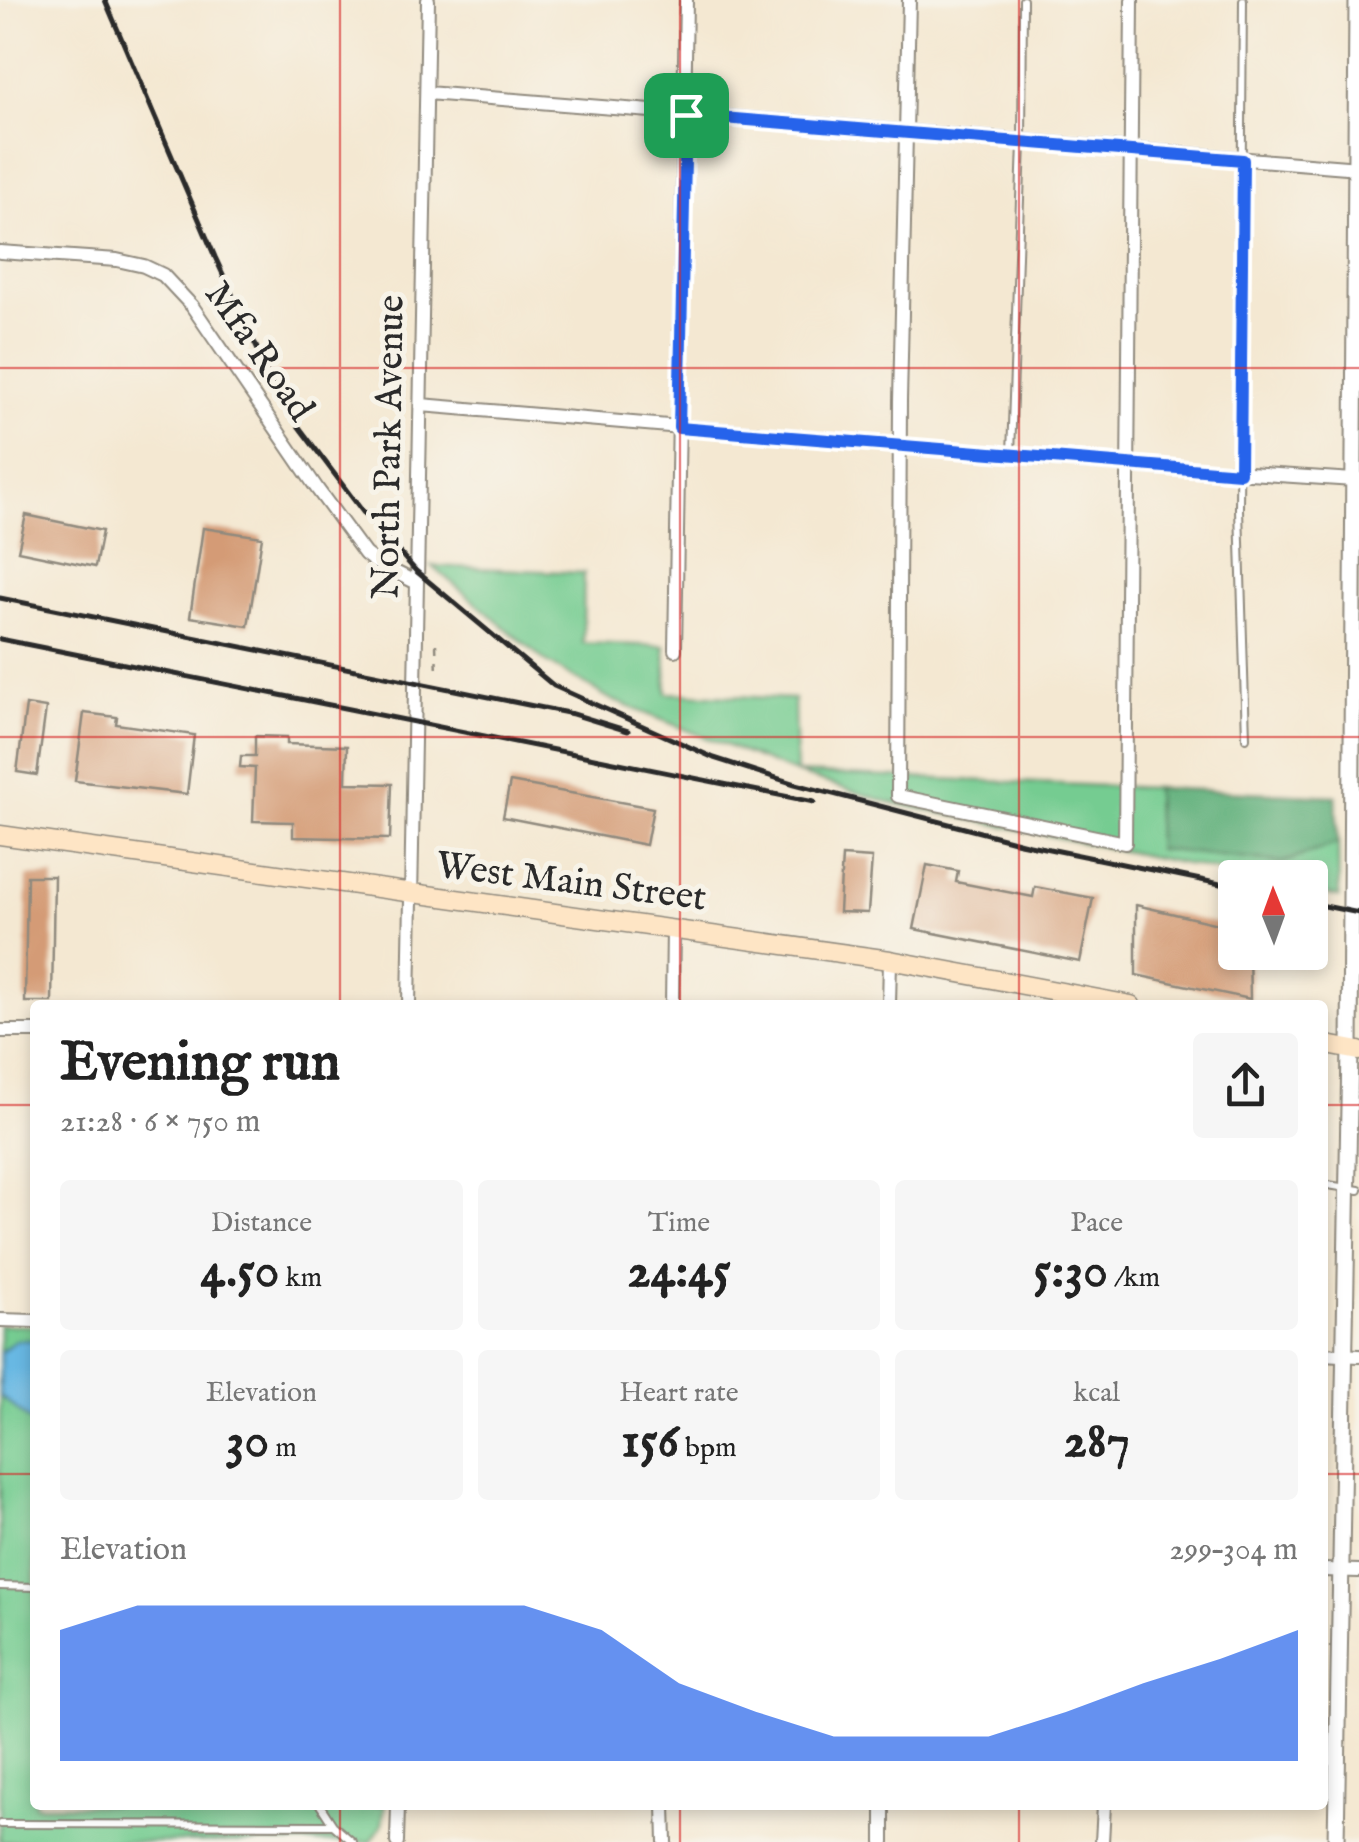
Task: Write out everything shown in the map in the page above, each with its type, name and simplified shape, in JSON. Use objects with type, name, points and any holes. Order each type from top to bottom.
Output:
[{"type":"main road","name":"West Main Street","points":[[0,835],[890,960],[1097,1000]]},
{"type":"main road","points":[[1328,1045],[1355,1050]]},
{"type":"street","name":"North Park Avenue","points":[[410,1000],[428,0]]},
{"type":"street","points":[[675,650],[686,0]]},
{"type":"street","points":[[909,0],[898,796],[1126,843],[1132,0]]},
{"type":"street","points":[[1336,1842],[1330,1725],[1331,1570],[1351,1356],[1355,1050],[1349,894],[1355,808],[1356,0]]},
{"type":"street","points":[[427,93],[1357,168]]},
{"type":"street","name":"Mfa Road","points":[[0,252],[118,260],[163,275],[192,306],[366,554],[415,582]]},
{"type":"street","points":[[421,405],[1130,465],[1356,480]]},
{"type":"street","points":[[672,1000],[673,928]]},
{"type":"street","points":[[890,960],[890,1000]]},
{"type":"street","points":[[0,1030],[30,1032]]},
{"type":"street","points":[[0,1320],[30,1321]]},
{"type":"street","points":[[1331,1570],[1359,1571]]},
{"type":"street","points":[[397,1842],[398,1810]]},
{"type":"street","points":[[664,1810],[665,1842]]},
{"type":"street","points":[[882,1842],[883,1810]]},
{"type":"street","points":[[1102,1842],[1104,1810]]},
{"type":"lane","points":[[1010,455],[1022,143],[1023,0]]},
{"type":"lane","points":[[1243,0],[1240,473],[1246,738]]},
{"type":"lane","points":[[1328,1185],[1353,1189]]},
{"type":"lane","points":[[0,1586],[30,1588]]},
{"type":"lane","points":[[323,1810],[333,1825],[353,1842]]},
{"type":"lane","points":[[0,1824],[333,1825]]},
{"type":"path","points":[[436,644],[437,675]]},
{"type":"green space","points":[[432,566],[584,573],[583,643],[665,646],[667,693],[794,699],[796,773],[1155,788],[1157,849],[1255,860],[1218,860],[1218,871],[888,802],[795,773],[612,700],[545,661]]},
{"type":"green space","points":[[1155,788],[1336,796],[1338,843],[1290,860],[1157,849]]},
{"type":"green space","points":[[1338,843],[1339,897],[1328,895],[1328,860],[1290,860]]},
{"type":"green space","points":[[0,1325],[30,1326],[30,1810],[384,1810],[382,1825],[371,1842],[0,1842]]},
{"type":"water","points":[[15,1340],[30,1340],[30,1421],[0,1396],[0,1353]]},
{"type":"building","points":[[26,515],[102,531],[95,567],[18,551]]},
{"type":"building","points":[[203,528],[262,537],[248,626],[190,617]]},
{"type":"building","points":[[26,705],[46,708],[37,775],[17,772]]},
{"type":"building","points":[[84,713],[117,717],[116,724],[194,735],[187,794],[75,781]]},
{"type":"building","points":[[255,736],[287,737],[287,744],[347,746],[346,783],[392,784],[390,839],[293,837],[293,822],[253,821],[255,768],[240,767],[241,756],[255,756]]},
{"type":"building","points":[[510,782],[653,808],[646,845],[503,817]]},
{"type":"building","points":[[842,856],[872,858],[868,913],[839,912]]},
{"type":"building","points":[[927,865],[958,871],[956,882],[1033,897],[1035,887],[1093,898],[1080,962],[914,929]]},
{"type":"building","points":[[27,876],[54,876],[52,1000],[25,1002]]},
{"type":"building","points":[[1136,905],[1218,924],[1218,970],[1249,970],[1250,999],[1136,975]]},
{"type":"railway","points":[[105,0],[284,407],[363,512],[416,571],[554,686],[714,758],[795,784],[1026,844]]},
{"type":"railway","points":[[0,598],[573,714],[628,731]]},
{"type":"railway","points":[[0,639],[814,802]]},
{"type":"railway","points":[[1015,842],[1218,884]]},
{"type":"railway","points":[[1328,907],[1359,913]]},
{"type":"route","points":[[686,115],[1243,160],[1240,473],[679,428],[686,115]]}]
